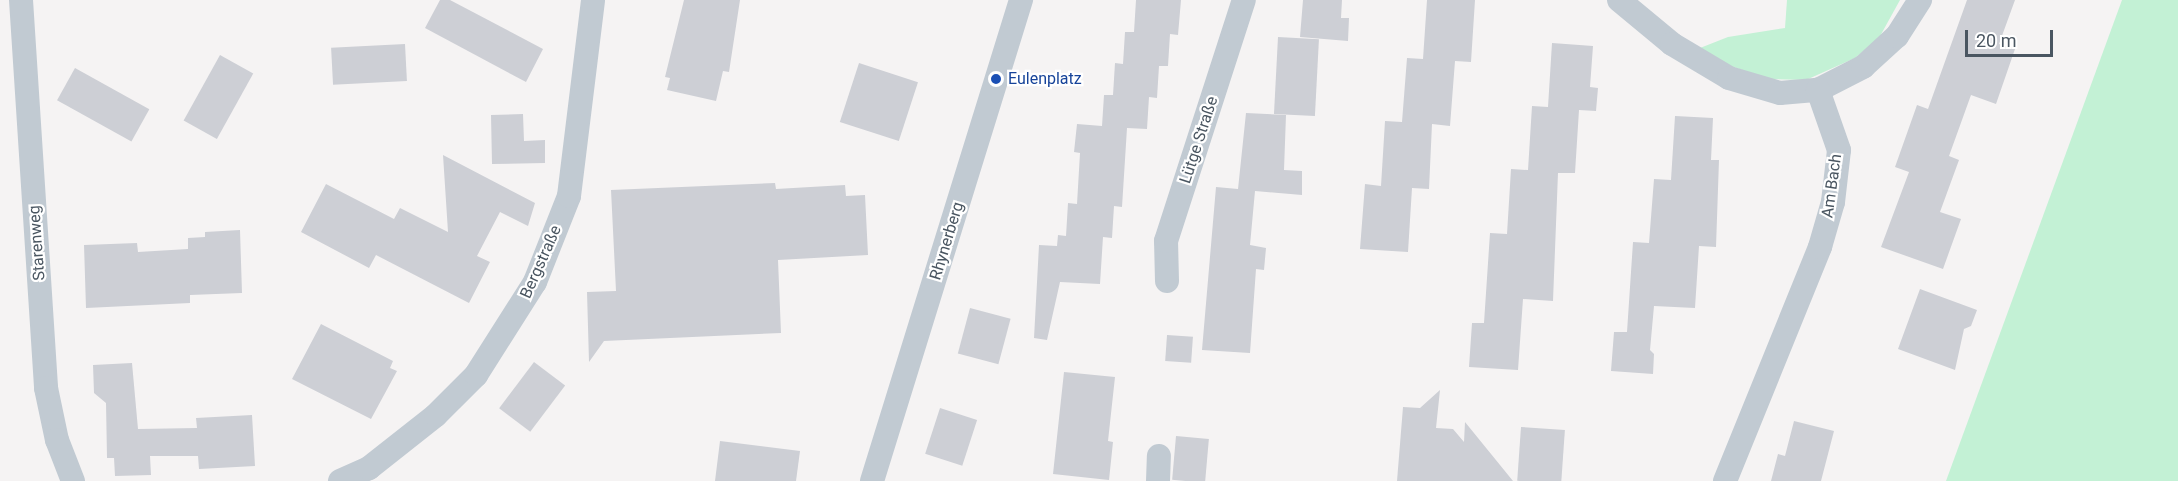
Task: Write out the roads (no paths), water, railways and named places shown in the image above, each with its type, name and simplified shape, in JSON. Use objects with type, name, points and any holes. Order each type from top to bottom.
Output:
[{"type":"street","name":"Starenweg","points":[[21,0],[46,388],[57,440],[73,481]]},
{"type":"street","name":"Bergstraße","points":[[340,481],[372,474],[476,375],[535,282],[568,196],[593,0]]},
{"type":"street","name":"Rhynerberg","points":[[872,481],[1022,0]]},
{"type":"street","name":"Lütge Straße","points":[[1167,281],[1166,241],[1244,0]]},
{"type":"street","points":[[1619,0],[1672,44],[1729,78],[1780,93],[1818,90],[1883,51],[1911,18],[1920,0]]},
{"type":"street","name":"Am Bach","points":[[1725,481],[1820,247],[1833,202],[1839,150],[1818,90]]},
{"type":"street","points":[[1158,481],[1160,456]]},
{"type":"place","name":"Eulenplatz","points":[[996,79]]}]
